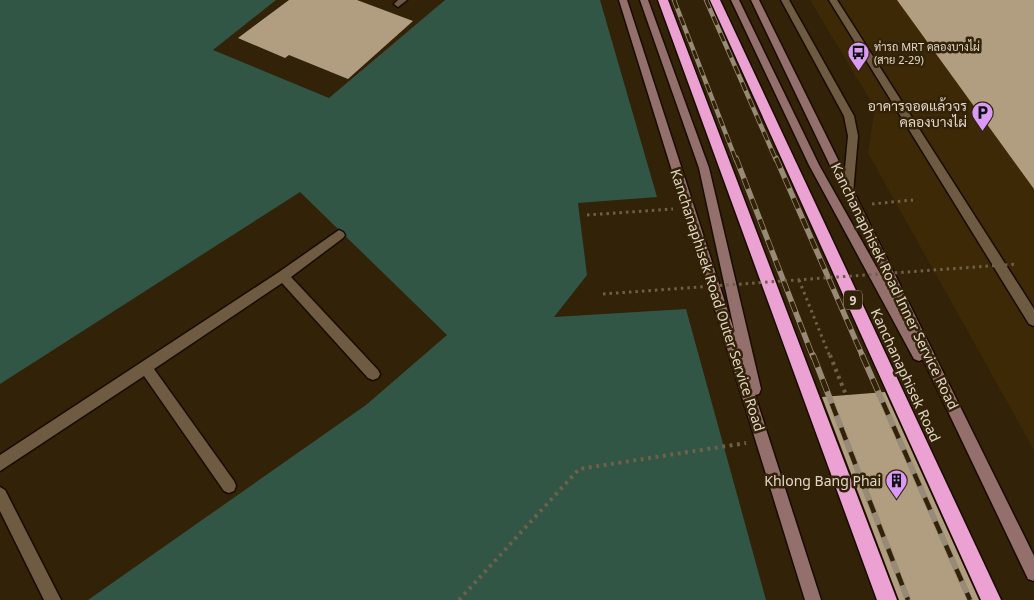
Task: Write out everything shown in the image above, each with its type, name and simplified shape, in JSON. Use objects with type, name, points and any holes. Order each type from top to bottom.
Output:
[{"type":"highway","points":[[662,0],[887,600]]},
{"type":"highway","name":"Kanchanaphisek Road","points":[[715,0],[992,600]]},
{"type":"main road","name":"Kanchanaphisek Road Outer Service Road","points":[[623,0],[813,600]]},
{"type":"main road","points":[[644,0],[704,168],[774,477]]},
{"type":"main road","points":[[735,0],[814,165],[982,468]]},
{"type":"main road","name":"Kanchanaphisek Road Inner Service Road","points":[[755,0],[1034,573]]},
{"type":"street","points":[[785,0],[850,116],[853,136],[849,190]]},
{"type":"street","points":[[833,0],[1034,320]]},
{"type":"street","points":[[0,464],[283,276],[339,235]]},
{"type":"street","points":[[283,276],[373,374]]},
{"type":"street","points":[[145,367],[229,486]]},
{"type":"street","points":[[0,495],[53,600]]},
{"type":"path","points":[[856,205],[913,200]]},
{"type":"path","points":[[587,216],[689,208]]},
{"type":"path","points":[[603,294],[1017,264]]},
{"type":"path","points":[[799,280],[846,395]]},
{"type":"path","points":[[459,600],[579,469],[762,440]]},
{"type":"shaded area","points":[[810,0],[1034,0],[1034,450],[868,153],[875,108]]},
{"type":"green space","points":[[0,0],[276,0],[213,50],[329,98],[445,0],[600,0],[657,197],[578,203],[587,275],[554,317],[686,309],[766,600],[88,600],[366,405],[447,335],[300,192],[0,384]]},
{"type":"building","points":[[289,0],[357,0],[413,21],[348,79],[289,55],[285,58],[238,38]]},
{"type":"building","points":[[897,0],[1034,0],[1034,189]]},
{"type":"building","name":"Khlong Bang Phai","points":[[885,392],[979,600],[899,600],[822,397]]},
{"type":"railway","points":[[674,0],[736,160]]},
{"type":"railway","points":[[706,0],[776,160]]},
{"type":"railway","points":[[736,158],[813,357]]},
{"type":"railway","points":[[776,158],[863,357]]},
{"type":"railway","points":[[813,355],[908,600]]},
{"type":"railway","points":[[862,355],[970,600]]},
{"type":"place","name":"ท่ารถ MRT คลองบางไผ่ (สาย 2-29)","points":[[858,71]]},
{"type":"place","name":"อาคารจอดแล้วจร คลองบางไผ่","points":[[983,132]]},
{"type":"place","name":"Khlong Bang Phai","points":[[897,499]]}]
